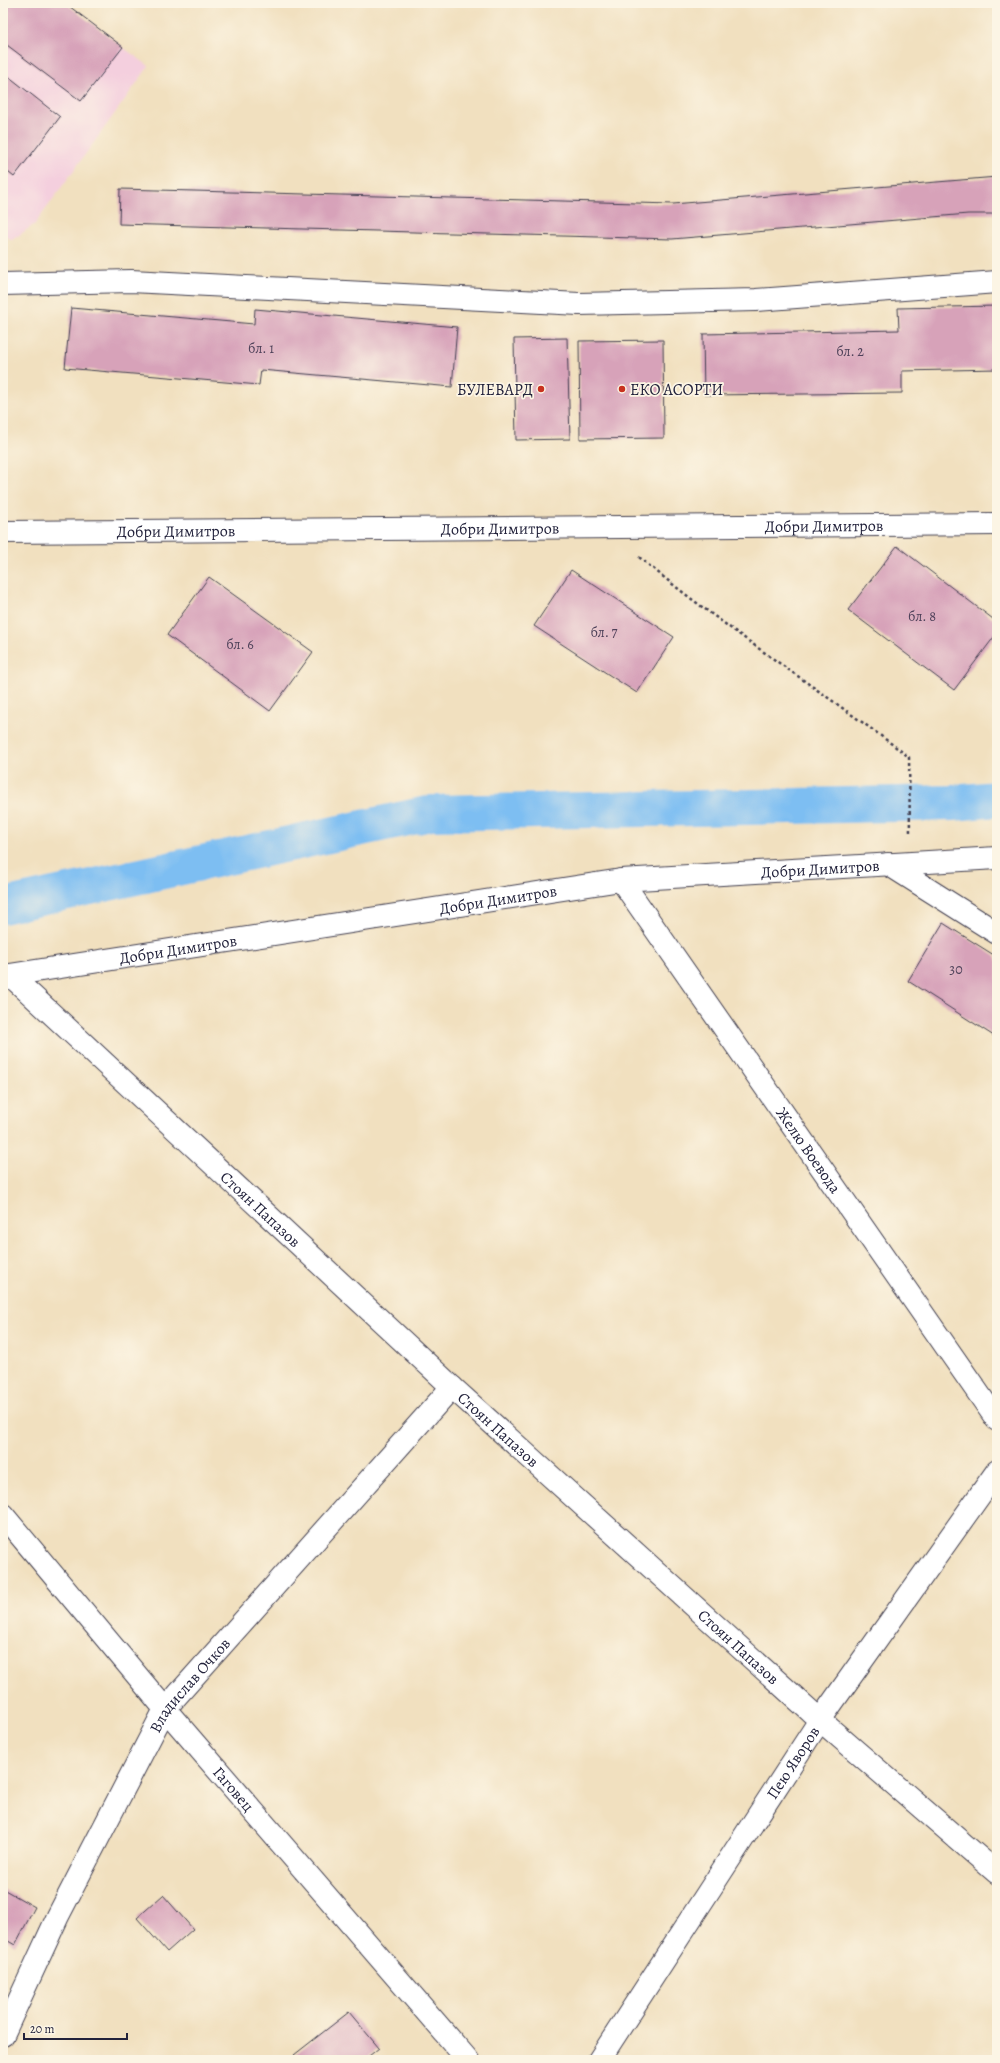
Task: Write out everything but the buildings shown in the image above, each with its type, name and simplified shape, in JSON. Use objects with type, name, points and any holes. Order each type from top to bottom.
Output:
[{"type":"street","points":[[3,284],[131,281],[579,304],[756,300],[997,282]]},
{"type":"street","name":"Добри Димитров","points":[[3,532],[997,524]]},
{"type":"street","name":"Добри Димитров","points":[[6,976],[621,880],[997,858]]},
{"type":"street","points":[[888,864],[997,933]]},
{"type":"street","name":"Желю Воевода","points":[[621,880],[997,1420]]},
{"type":"street","name":"Стоян Папазов","points":[[6,976],[452,1387],[820,1720],[997,1873]]},
{"type":"street","name":"Владислав Очков","points":[[3,2035],[58,1916],[166,1709],[452,1387]]},
{"type":"street","name":"Пею Яворов","points":[[598,2060],[820,1720],[997,1471]]},
{"type":"street","name":"Гаговец","points":[[3,1515],[166,1709],[468,2060]]},
{"type":"path","points":[[604,527],[659,574],[728,628],[857,717],[909,757],[910,842]]},
{"type":"shaded area","points":[[3,3],[61,3],[149,66],[35,224],[12,240],[3,234]]},
{"type":"waterway","points":[[3,906],[431,813],[952,803],[997,799]]},
{"type":"place","name":"БУЛЕВАРД","points":[[541,389]]},
{"type":"place","name":"ЕКО АСОРТИ","points":[[622,389]]}]
